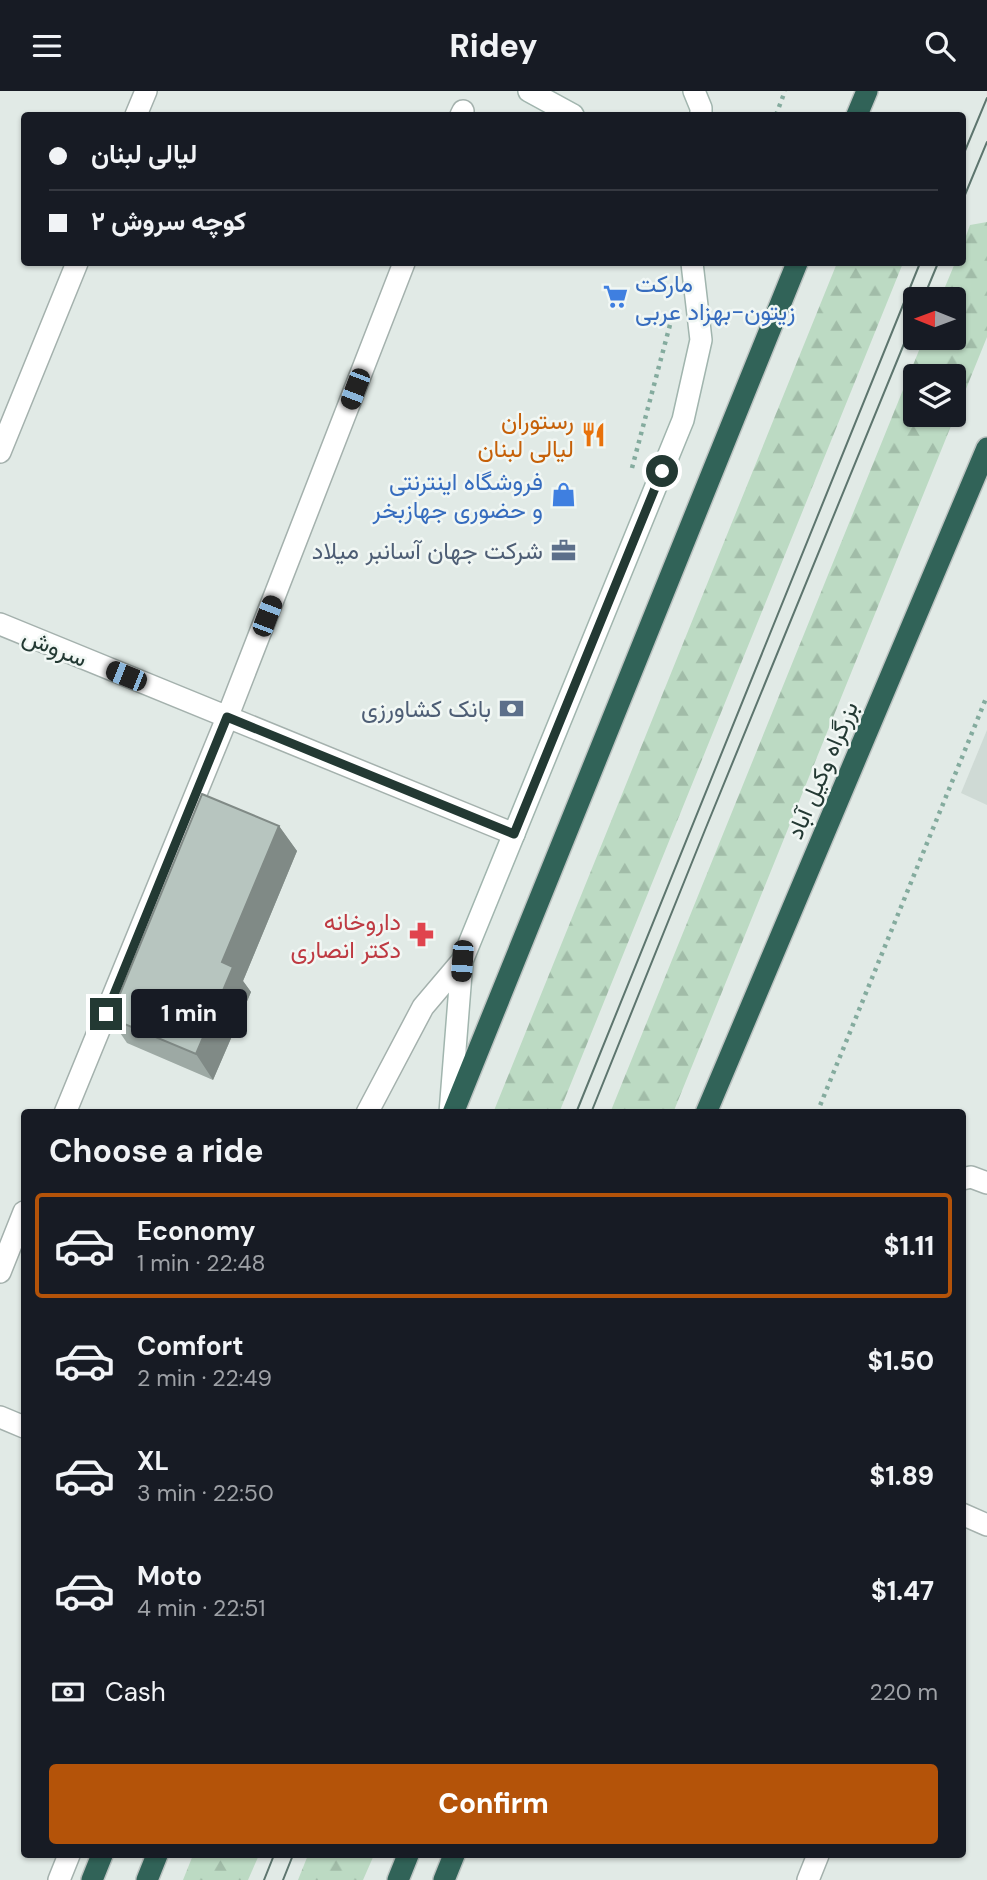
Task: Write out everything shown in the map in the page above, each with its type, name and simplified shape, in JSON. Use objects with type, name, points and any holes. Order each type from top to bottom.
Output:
[{"type":"highway","points":[[858,112],[867,91]]},
{"type":"highway","points":[[453,1109],[796,266]]},
{"type":"highway","name":"بزرگراه وکیل آباد","points":[[709,1109],[987,448]]},
{"type":"highway","points":[[92,1880],[101,1858]]},
{"type":"highway","points":[[147,1880],[156,1858]]},
{"type":"highway","points":[[398,1880],[407,1858]]},
{"type":"highway","points":[[444,1880],[453,1858]]},
{"type":"street","points":[[137,112],[146,91]]},
{"type":"street","points":[[529,91],[568,112]]},
{"type":"street","points":[[695,91],[701,112]]},
{"type":"street","points":[[0,452],[76,266]]},
{"type":"street","points":[[67,1109],[227,717],[403,266]]},
{"type":"street","points":[[369,1109],[423,1007],[462,961],[683,420],[701,339],[692,266]]},
{"type":"street","name":"سروش","points":[[0,625],[514,834]]},
{"type":"street","points":[[451,1109],[462,961]]},
{"type":"street","points":[[966,1178],[971,1177],[987,1183]]},
{"type":"street","points":[[0,1272],[21,1220]]},
{"type":"street","points":[[0,1417],[21,1426]]},
{"type":"street","points":[[966,1516],[987,1525]]},
{"type":"street","points":[[59,1880],[68,1858]]},
{"type":"street","points":[[808,1880],[817,1858]]},
{"type":"path","points":[[777,112],[785,91]]},
{"type":"path","points":[[628,479],[674,310]]},
{"type":"path","points":[[819,1109],[987,696]]},
{"type":"shaded area","points":[[987,730],[987,805],[961,793]]},
{"type":"green space","points":[[987,222],[987,337],[966,389],[966,364],[913,364],[919,350],[966,350],[966,287],[945,287],[954,266],[966,266],[966,236],[970,225]]},
{"type":"green space","points":[[836,266],[902,266],[561,1109],[495,1109]]},
{"type":"green space","points":[[903,390],[903,427],[951,427],[675,1109],[612,1109]]},
{"type":"green space","points":[[192,1858],[258,1858],[248,1880],[183,1880]]},
{"type":"green space","points":[[307,1858],[373,1858],[363,1880],[298,1880]]},
{"type":"building","points":[[202,794],[279,826],[222,962],[233,967],[196,1054],[110,1018]]},
{"type":"tram line","points":[[966,148],[987,98]]},
{"type":"tram line","points":[[966,192],[987,142]]},
{"type":"tram line","points":[[578,1109],[919,266]]},
{"type":"tram line","points":[[928,287],[937,266]]},
{"type":"tram line","points":[[593,1109],[903,346]]},
{"type":"tram line","points":[[264,1880],[273,1858]]},
{"type":"tram line","points":[[283,1880],[292,1858]]},
{"type":"place","name":"مارکت زیتون-بهزاد عربی","points":[[615,297]]},
{"type":"place","name":"رستوران لیالی لبنان","points":[[594,434]]},
{"type":"place","name":"فروشگاه اینترنتی و حضوری جهازبخر","points":[[563,495]]},
{"type":"place","name":"شرکت جهان آسانبر میلاد","points":[[563,550]]},
{"type":"place","name":"بانک کشاورزی","points":[[511,708]]},
{"type":"place","name":"داروخانه دکتر انصاری","points":[[421,935]]},
{"type":"route","points":[[106,1014],[227,717],[514,834],[662,471]]}]
